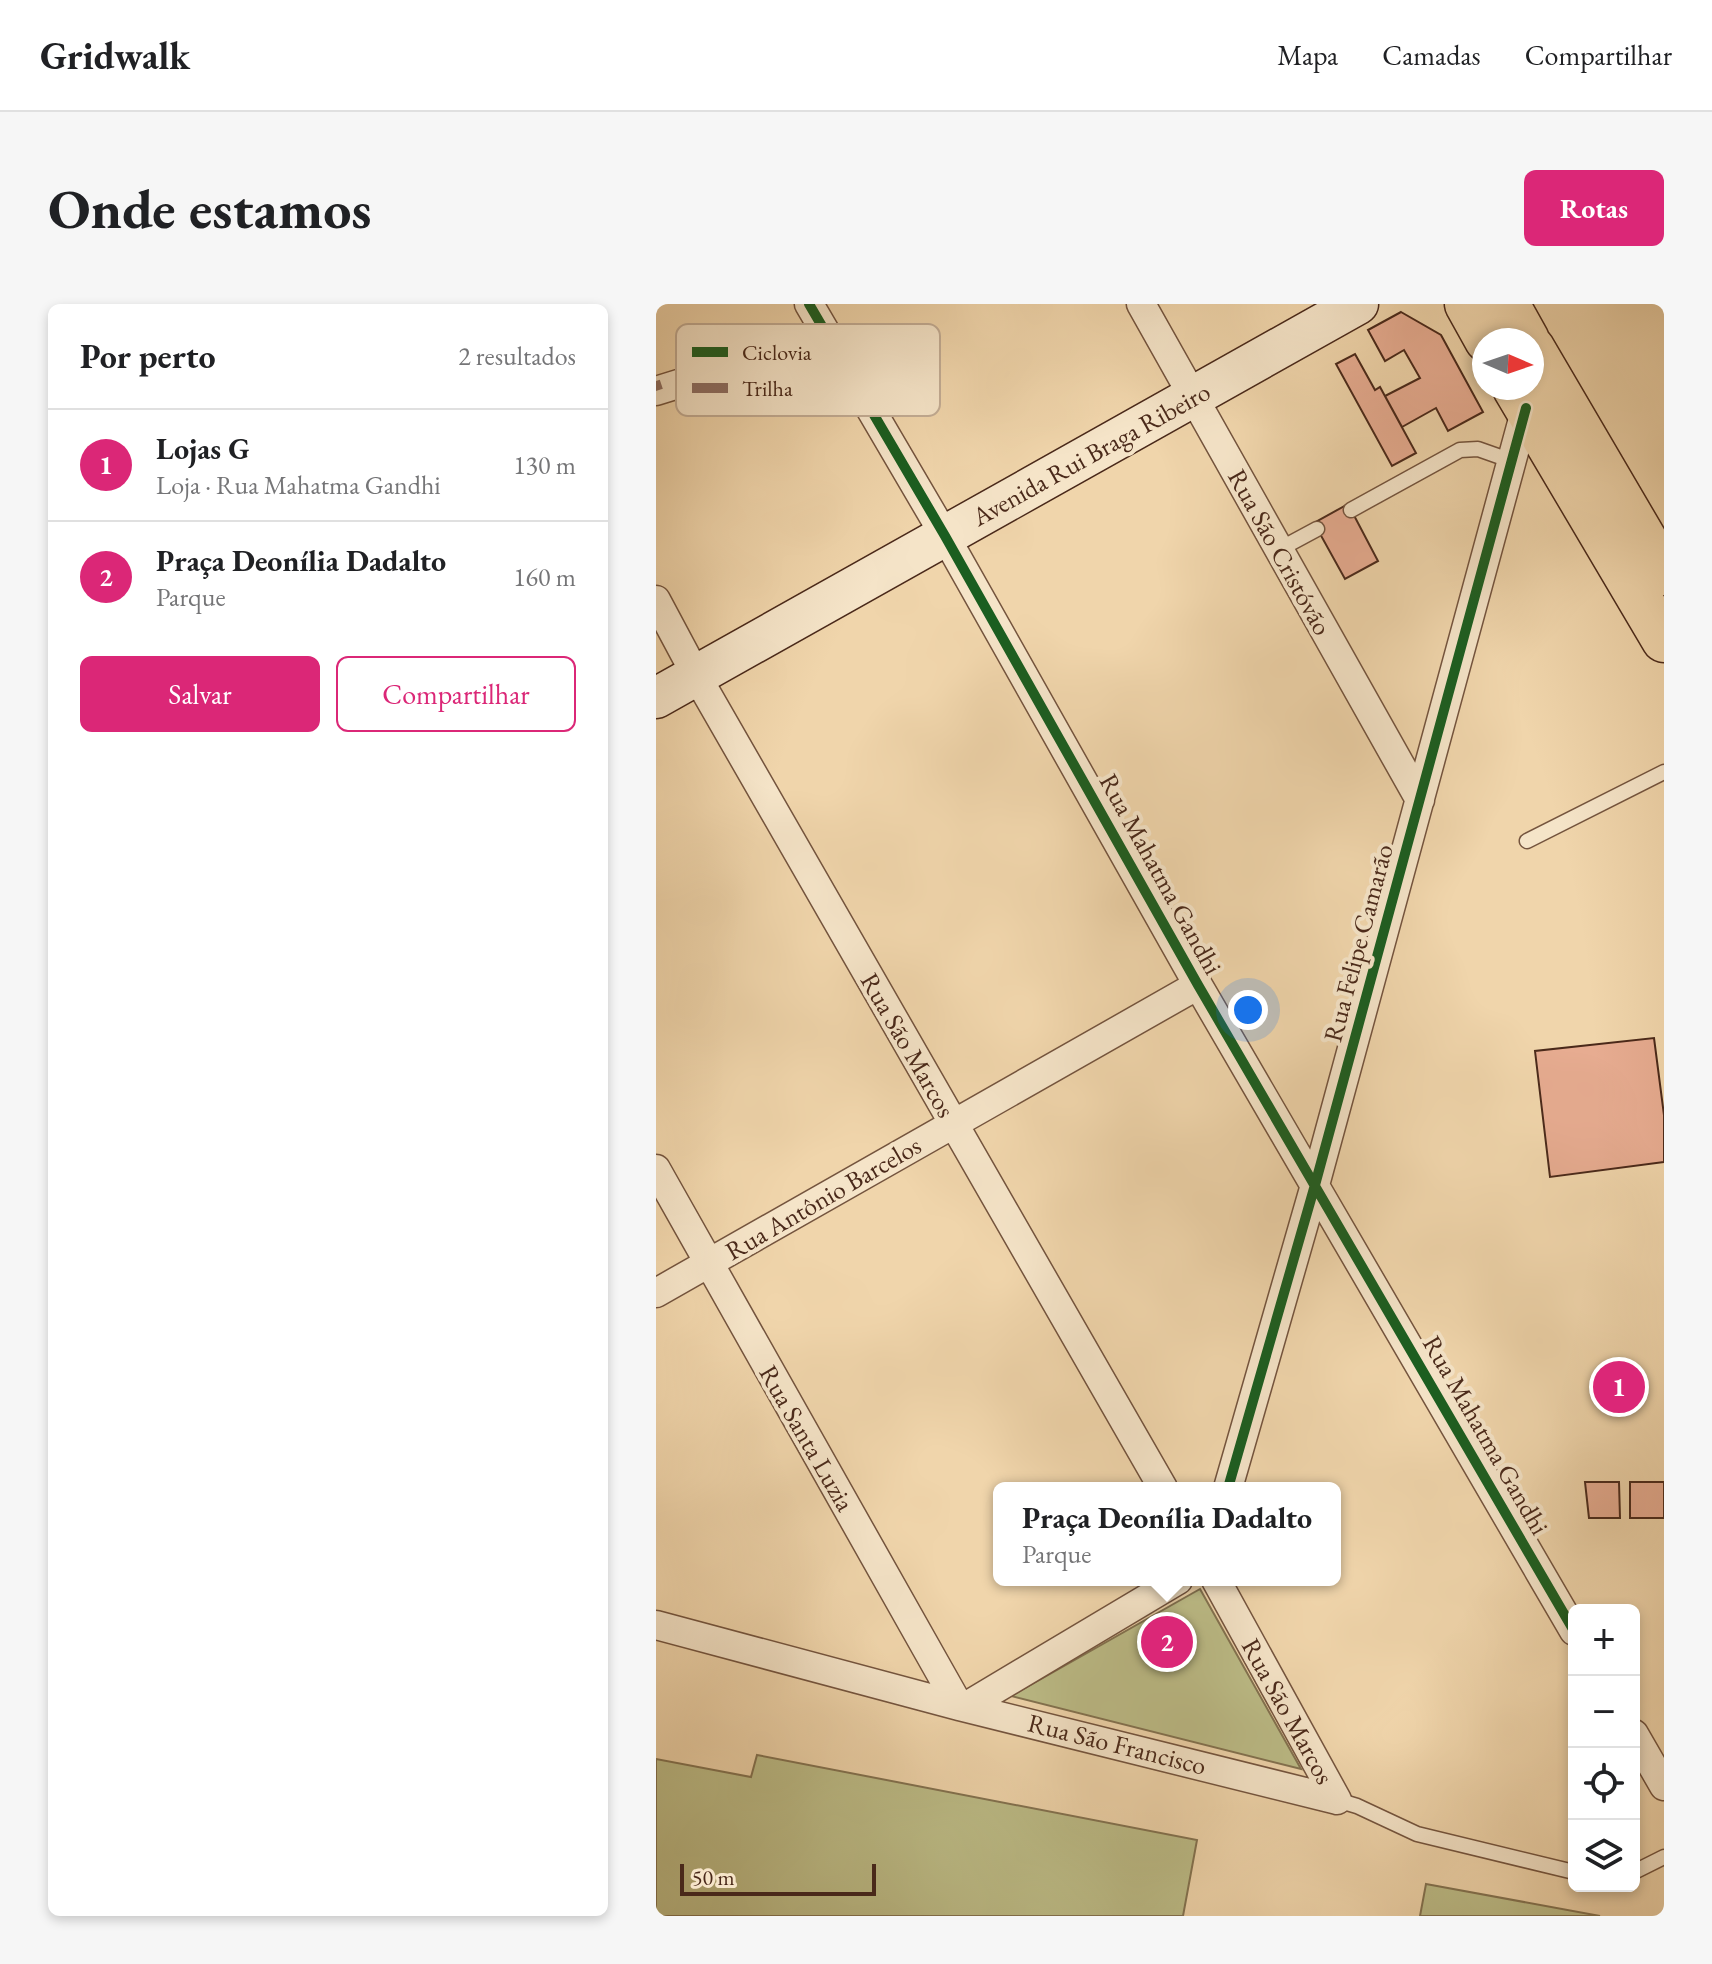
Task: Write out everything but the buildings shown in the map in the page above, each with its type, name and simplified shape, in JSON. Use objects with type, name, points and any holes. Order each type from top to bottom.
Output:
[{"type":"main road","name":"Avenida Rui Braga Ribeiro","points":[[656,698],[1358,304]]},
{"type":"main road","points":[[1467,304],[1480,328]]},
{"type":"main road","points":[[1507,304],[1520,328]]},
{"type":"main road","points":[[1544,368],[1664,573]]},
{"type":"main road","points":[[1522,400],[1664,640]]},
{"type":"street","name":"Rua Mahatma Gandhi","points":[[809,304],[822,324]]},
{"type":"street","name":"Rua São Cristóvão","points":[[1141,304],[1420,800]]},
{"type":"street","points":[[656,391],[676,385]]},
{"type":"street","name":"Rua Felipe Camarão","points":[[1230,1482],[1315,1185],[1512,461],[1521,400]]},
{"type":"street","name":"Rua Mahatma Gandhi","points":[[876,416],[1198,985],[1568,1621]]},
{"type":"street","name":"Rua São Marcos","points":[[656,600],[696,675],[1160,1482]]},
{"type":"street","name":"Rua Antônio Barcelos","points":[[656,1293],[1198,985]]},
{"type":"street","name":"Rua Santa Luzia","points":[[656,1169],[962,1707]]},
{"type":"street","points":[[962,1707],[1168,1586]]},
{"type":"street","name":"Rua São Marcos","points":[[1219,1586],[1337,1800]]},
{"type":"street","name":"Rua São Francisco","points":[[656,1625],[962,1707],[1337,1800]]},
{"type":"street","points":[[1640,1744],[1664,1786]]},
{"type":"lane","points":[[1351,510],[1460,450],[1478,449],[1512,461]]},
{"type":"lane","points":[[1278,550],[1317,529]]},
{"type":"lane","points":[[1527,841],[1664,772]]},
{"type":"lane","name":"Rua São Francisco","points":[[1337,1800],[1417,1834],[1568,1871]]},
{"type":"lane","points":[[1640,1869],[1664,1857]]},
{"type":"green space","points":[[1200,1589],[1301,1769],[1011,1696]]},
{"type":"green space","points":[[757,1755],[1197,1840],[1183,1916],[656,1916],[656,1759],[751,1777]]},
{"type":"green space","points":[[1426,1884],[1600,1916],[1420,1916]]},
{"type":"marked path","points":[[656,381],[659,390]]},
{"type":"cycle path","points":[[809,304],[821,324]]},
{"type":"cycle path","points":[[1230,1482],[1315,1185],[1526,408]]},
{"type":"cycle path","points":[[875,416],[1198,985],[1568,1621]]},
{"type":"place","name":"Lojas G","points":[[1619,1387]]},
{"type":"place","name":"Praça Deonília Dadalto","points":[[1167,1642]]}]
